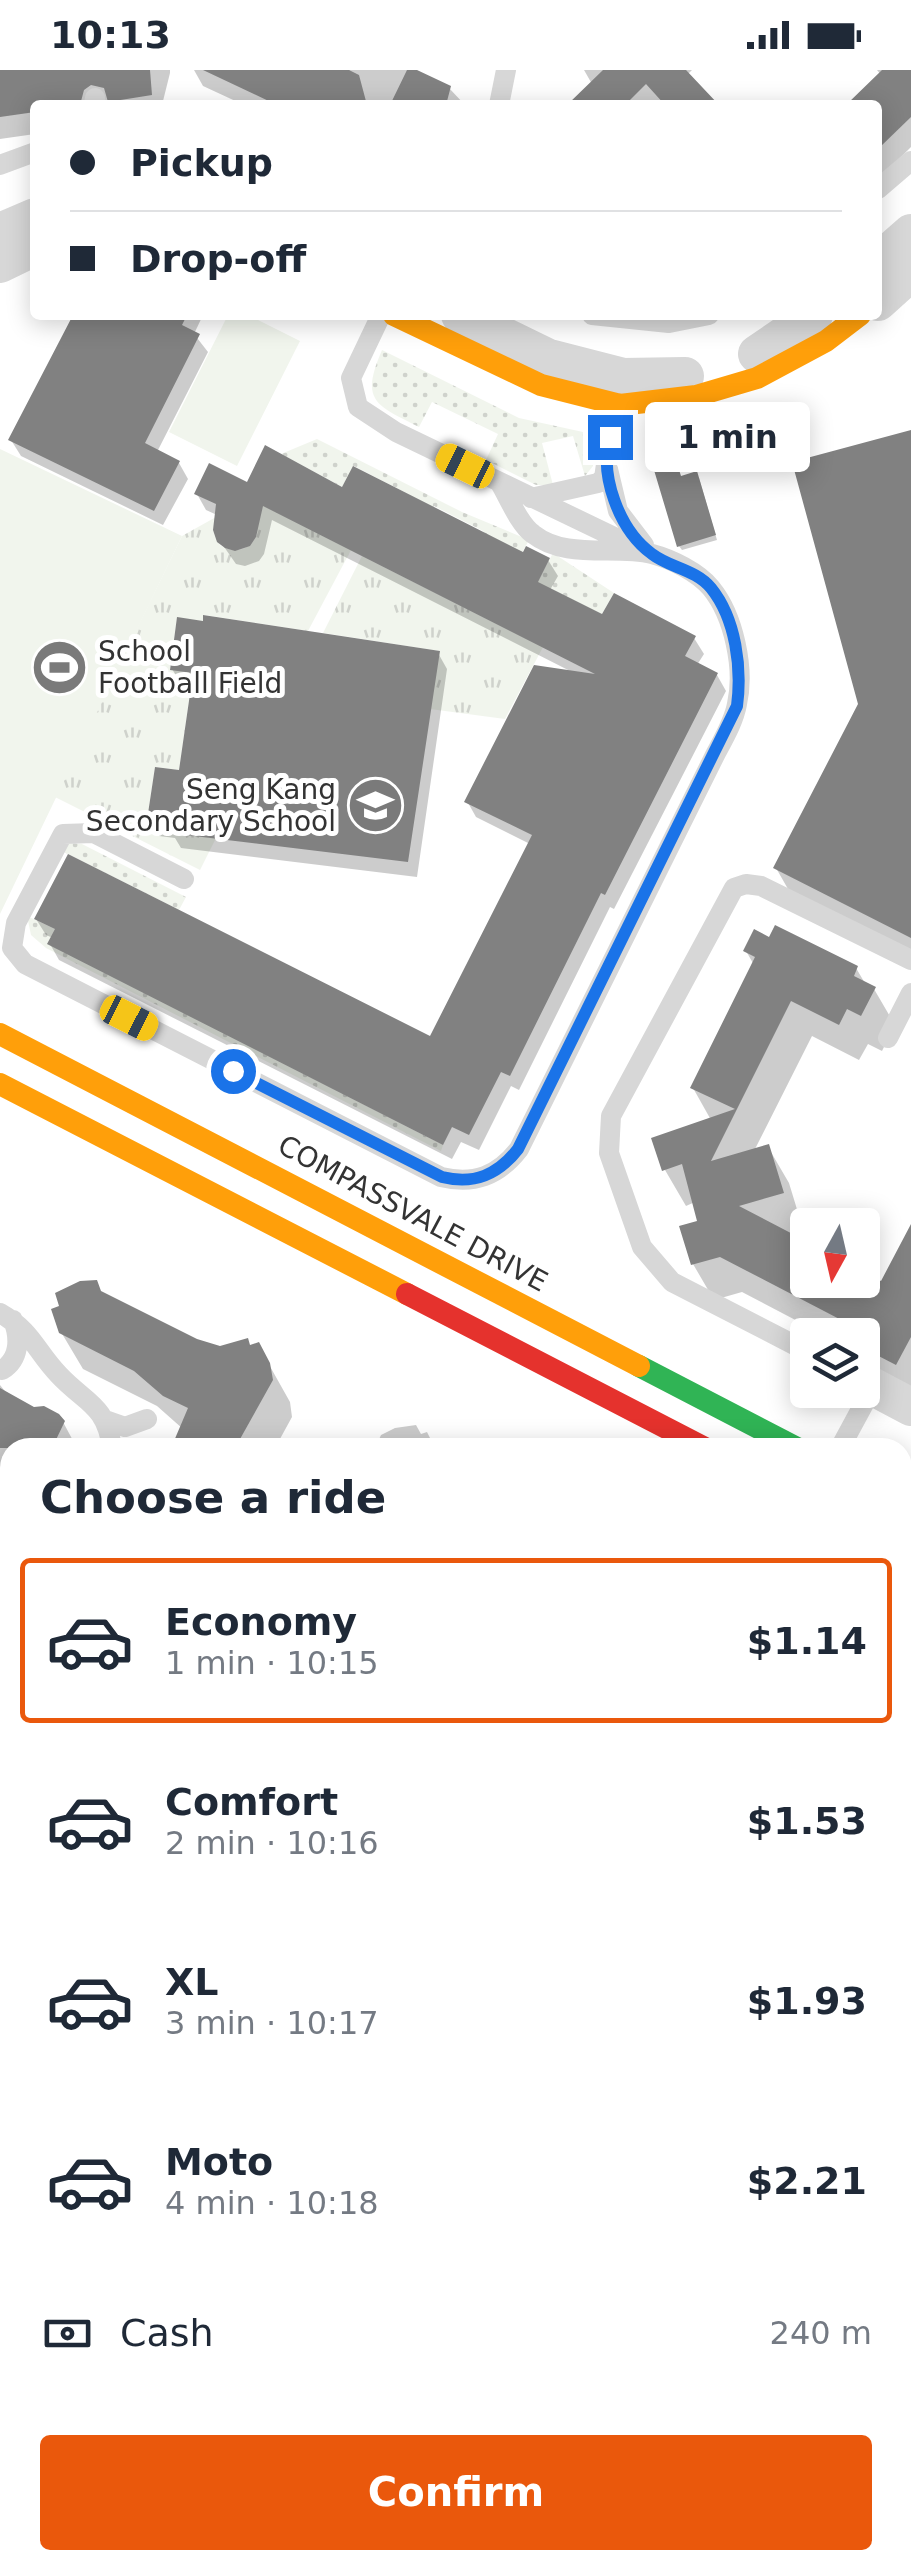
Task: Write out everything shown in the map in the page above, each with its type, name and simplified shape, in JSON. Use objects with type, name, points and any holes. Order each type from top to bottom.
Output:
[{"type":"street","points":[[0,232],[30,219]]},
{"type":"street","points":[[882,258],[911,232]]},
{"type":"street","points":[[0,264],[30,249]]},
{"type":"street","points":[[882,298],[911,272]]},
{"type":"street","points":[[404,320],[541,385],[620,406],[696,396],[757,378],[826,341],[853,320]]},
{"type":"street","points":[[470,320],[549,358],[623,377],[686,376],[748,359],[806,320]]},
{"type":"street","name":"COMPASSVALE DRIVE","points":[[0,1034],[778,1438]]},
{"type":"street","points":[[0,1084],[685,1438]]},
{"type":"street","points":[[880,1390],[911,1406]]},
{"type":"lane","points":[[500,100],[506,70]]},
{"type":"lane","points":[[0,165],[30,154]]},
{"type":"lane","points":[[882,185],[911,160]]},
{"type":"lane","points":[[184,879],[94,833],[63,834],[16,923],[12,948],[24,964],[442,1177],[464,1182],[488,1176],[518,1149],[737,706],[738,660],[721,604],[709,586],[690,571],[374,420],[358,406],[351,378],[380,320]]},
{"type":"lane","points":[[647,320],[668,324],[686,320]]},
{"type":"lane","points":[[620,406],[622,421],[610,437],[606,452],[608,469],[618,511],[626,526],[652,554]]},
{"type":"lane","points":[[532,498],[598,482],[608,469]]},
{"type":"lane","points":[[500,483],[531,534],[560,547],[652,554]]},
{"type":"lane","points":[[790,1343],[672,1282],[642,1247],[608,1153],[611,1116],[734,888],[746,884],[761,886],[911,960]]},
{"type":"lane","points":[[888,1038],[911,993]]},
{"type":"lane","points":[[2,1370],[10,1366],[18,1345],[7,1317]]},
{"type":"lane","points":[[7,1317],[30,1334],[59,1375],[97,1406],[110,1438]]},
{"type":"lane","points":[[844,1438],[858,1408]]},
{"type":"lane","points":[[105,1420],[125,1427],[147,1419]]},
{"type":"green space","points":[[225,320],[258,320],[300,341],[237,466],[169,432]]},
{"type":"green space","points":[[382,350],[519,418],[583,432],[593,466],[585,476],[573,436],[542,443],[553,485],[536,485],[486,460],[498,434],[432,402],[419,427],[392,413],[372,391]]},
{"type":"green space","points":[[317,439],[462,512],[529,540],[497,598],[483,531],[434,506],[424,525],[410,495],[354,466],[342,487],[281,454]]},
{"type":"green space","name":"School Football Field","points":[[0,449],[182,536],[0,914]]},
{"type":"green space","points":[[258,503],[351,550],[308,631],[204,615],[203,621],[177,618],[170,669],[193,673],[179,770],[155,767],[147,820],[170,824],[170,833],[216,838],[200,870],[55,797],[182,536],[216,517],[213,530],[220,545],[230,550],[245,548],[256,537]]},
{"type":"green space","points":[[553,553],[614,593],[602,614],[522,611]]},
{"type":"green space","points":[[362,556],[543,647],[505,719],[430,709],[439,651],[323,633]]},
{"type":"green space","points":[[69,843],[82,844],[186,897],[179,910],[60,850]]},
{"type":"green space","points":[[27,916],[55,929],[48,943],[443,1145],[441,1151],[46,948],[31,935]]},
{"type":"building","points":[[0,70],[150,70],[152,95],[107,100],[104,88],[91,85],[84,90],[81,100],[30,100],[30,113],[0,117]]},
{"type":"building","points":[[203,70],[349,70],[359,75],[366,100],[266,100]]},
{"type":"building","points":[[407,70],[417,70],[451,86],[447,100],[392,100]]},
{"type":"building","points":[[603,70],[686,70],[714,100],[660,100],[646,84],[630,100],[572,100]]},
{"type":"building","points":[[882,70],[911,70],[911,117],[882,145],[882,100],[851,100]]},
{"type":"building","points":[[70,320],[184,320],[182,325],[200,334],[145,443],[180,461],[154,511],[8,440]]},
{"type":"building","points":[[911,430],[911,938],[773,868],[858,704],[792,462]]},
{"type":"building","points":[[265,445],[342,487],[353,466],[523,552],[526,546],[550,558],[538,582],[602,614],[614,593],[696,636],[685,656],[718,673],[605,895],[601,893],[510,1076],[501,1072],[469,1135],[452,1127],[443,1145],[47,944],[55,929],[34,919],[68,854],[430,1036],[532,835],[464,802],[534,665],[595,674],[263,506],[250,546],[235,551],[225,548],[217,542],[213,530],[216,504],[194,494],[209,463],[247,482]]},
{"type":"building","points":[[674,454],[681,476],[697,471],[716,535],[677,547],[651,460]]},
{"type":"building","points":[[203,615],[440,651],[408,862],[169,833],[170,824],[147,820],[155,767],[179,770],[193,673],[170,670],[177,617],[203,621]]},
{"type":"building","points":[[775,925],[858,966],[854,976],[876,987],[861,1016],[847,1009],[839,1025],[791,1001],[711,1161],[769,1144],[784,1193],[739,1206],[790,1233],[790,1293],[720,1257],[691,1265],[679,1226],[697,1221],[682,1164],[662,1171],[651,1138],[735,1109],[690,1088],[755,957],[743,951],[754,929],[769,937]]},
{"type":"building","points":[[911,1224],[911,1337],[896,1365],[880,1357],[880,1318],[837,1318],[799,1298],[880,1298],[880,1280]]},
{"type":"building","points":[[97,1280],[101,1291],[197,1339],[220,1346],[248,1338],[250,1345],[259,1342],[270,1363],[273,1380],[241,1438],[175,1438],[188,1408],[163,1396],[134,1371],[59,1333],[51,1309],[59,1306],[55,1293],[80,1281]]},
{"type":"building","points":[[0,1388],[34,1407],[44,1406],[65,1421],[57,1438],[0,1438]]},
{"type":"traffic: fast","points":[[639,1366],[778,1438]]},
{"type":"traffic: slow","points":[[404,320],[541,385],[620,405],[696,396],[757,378],[826,341],[853,320]]},
{"type":"traffic: slow","points":[[0,1034],[639,1366]]},
{"type":"traffic: slow","points":[[0,1084],[407,1294]]},
{"type":"traffic: jam","points":[[407,1294],[686,1438]]},
{"type":"place","name":"School Football Field","points":[[59,667]]},
{"type":"place","name":"Seng Kang Secondary School","points":[[375,805]]},
{"type":"route","points":[[233,1071],[442,1177],[464,1182],[488,1176],[518,1149],[737,706],[738,660],[721,604],[709,586],[690,571],[652,554],[626,526],[613,496],[607,464],[610,437]]}]
